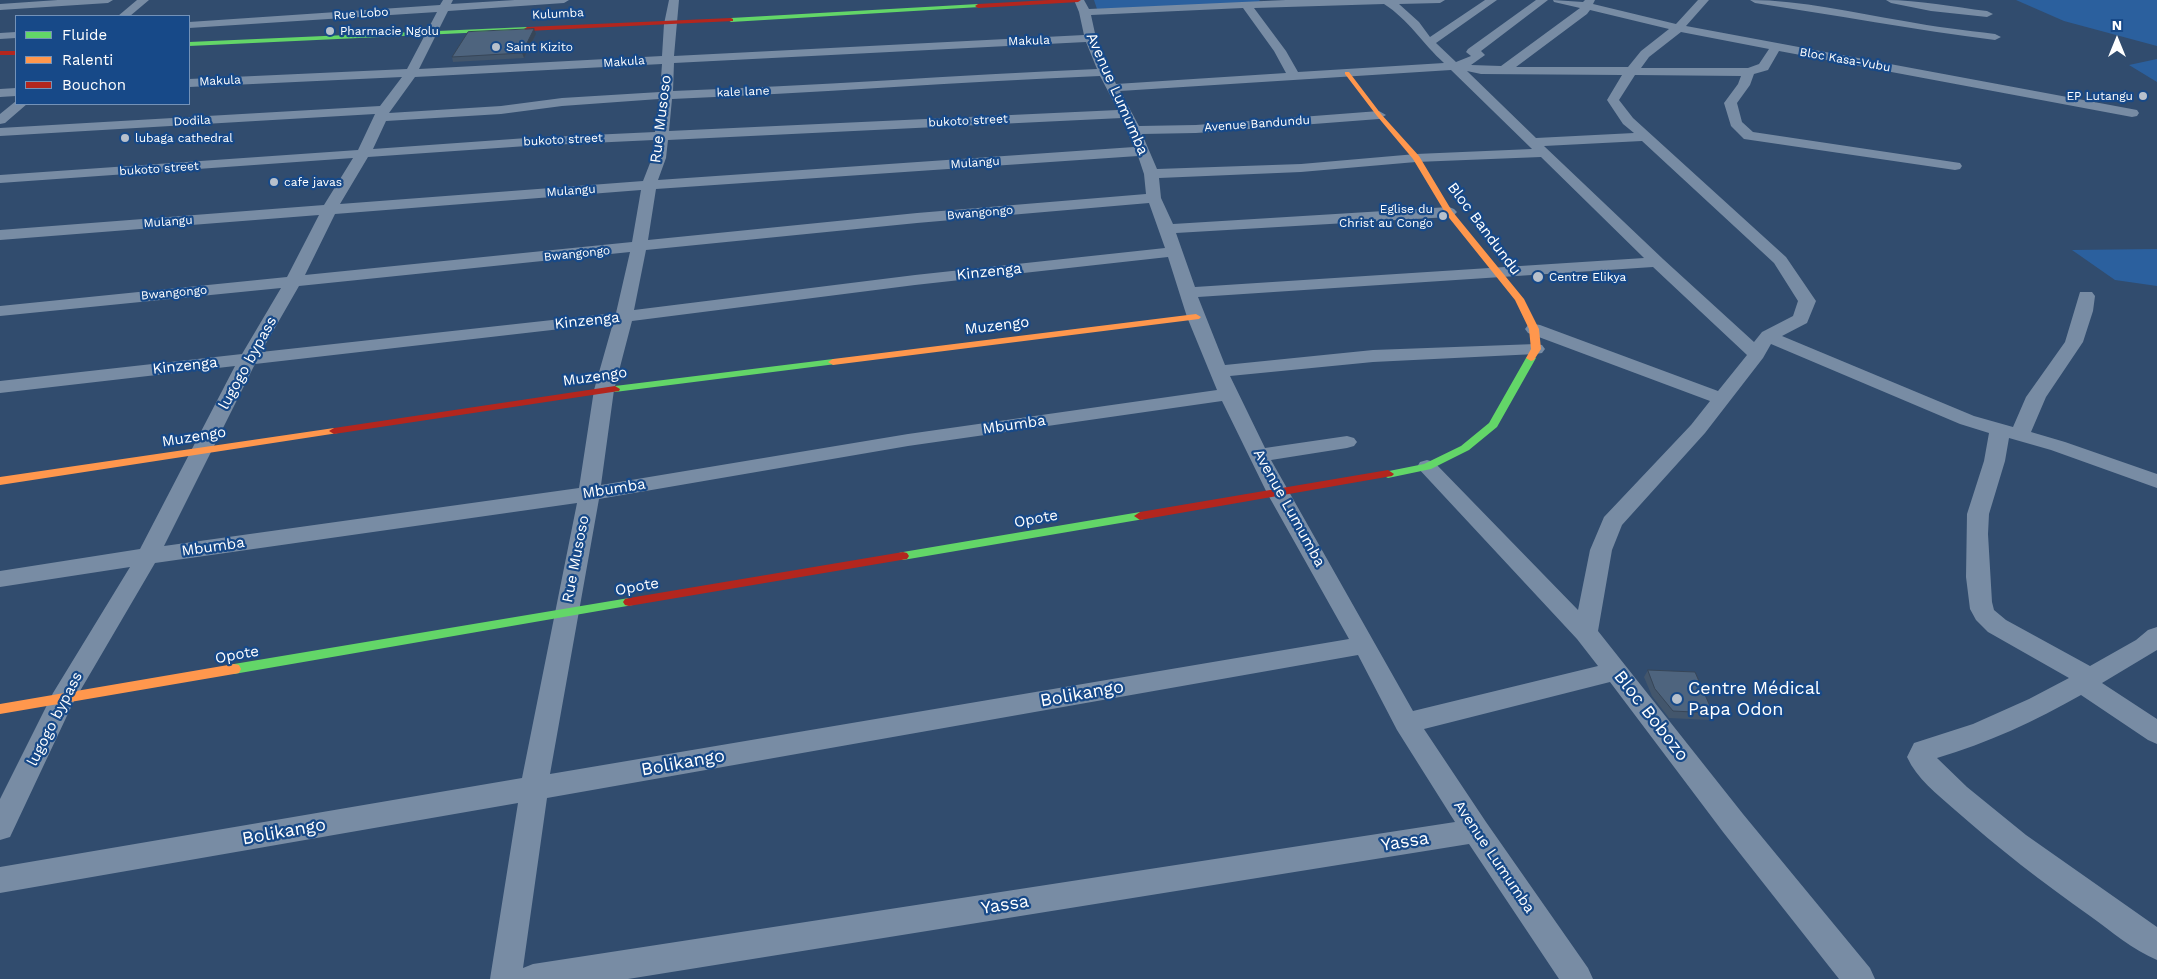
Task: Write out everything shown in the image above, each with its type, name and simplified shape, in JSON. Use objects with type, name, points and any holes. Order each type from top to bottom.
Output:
[{"type":"street","points":[[0,7],[108,0]]},
{"type":"street","points":[[124,15],[144,0]]},
{"type":"street","name":"Rue Lobo","points":[[190,25],[446,4],[564,0]]},
{"type":"street","name":"Rue Musoso","points":[[506,979],[534,788],[589,494],[604,390],[624,317],[639,247],[648,185],[659,158],[669,59],[670,24],[674,0]]},
{"type":"street","points":[[1424,16],[1440,0]]},
{"type":"street","points":[[1080,4],[1246,5],[1271,2],[1440,0]]},
{"type":"street","points":[[1428,43],[1492,0]]},
{"type":"street","points":[[1454,66],[1469,62],[1480,55],[1472,52],[1543,0]]},
{"type":"street","name":"Bloc Kasa-Vubu","points":[[1558,0],[1587,3],[1678,28],[1776,48],[2132,113]]},
{"type":"street","points":[[1586,632],[1601,550],[1612,522],[1698,429],[1757,354],[1759,346],[1768,336],[1801,319],[1807,301],[1780,260],[1628,121],[1613,100],[1630,72],[1645,54],[1678,28],[1704,0]]},
{"type":"street","points":[[1755,0],[1843,13],[1904,25],[1995,37]]},
{"type":"street","points":[[1891,0],[1931,8],[1988,14]]},
{"type":"street","points":[[1386,1],[1424,16]]},
{"type":"street","points":[[1505,69],[1576,17],[1582,12],[1587,3]]},
{"type":"street","name":"lugogo bypass","points":[[0,828],[62,700],[148,556],[248,359],[293,282],[329,210],[363,154],[383,114],[411,72],[446,4]]},
{"type":"street","name":"Kulumba","points":[[190,44],[609,25],[670,24],[1080,4]]},
{"type":"street","name":"Avenue Lumumba","points":[[1080,4],[1090,38],[1108,80],[1131,122],[1143,151],[1151,174],[1154,198],[1167,229],[1186,293],[1228,394],[1278,493],[1365,645],[1406,723],[1476,831],[1577,979]]},
{"type":"street","points":[[1246,5],[1280,51],[1294,76]]},
{"type":"street","points":[[1424,16],[1428,43],[1546,153],[1657,262],[1757,354]]},
{"type":"street","points":[[0,36],[15,35]]},
{"type":"street","name":"Makula","points":[[190,83],[411,72],[441,73],[669,59],[1090,38]]},
{"type":"street","points":[[1454,66],[1481,70],[1749,72],[1764,66],[1776,48]]},
{"type":"street","points":[[0,54],[15,53]]},
{"type":"street","name":"kale lane","points":[[383,114],[509,109],[562,102],[666,95],[889,85],[942,79],[1108,80],[1294,76],[1454,66]]},
{"type":"street","points":[[1749,72],[1744,85],[1730,103],[1739,131],[1748,136],[1955,166]]},
{"type":"street","name":"Bloc Bandundu","points":[[1347,73],[1379,115],[1416,158],[1448,212],[1519,299],[1534,329],[1536,349]]},
{"type":"street","points":[[0,93],[15,92]]},
{"type":"street","points":[[0,120],[20,105]]},
{"type":"street","name":"Dodila","points":[[0,132],[383,114]]},
{"type":"street","name":"Avenue Bandundu","points":[[1131,122],[1232,126],[1379,115]]},
{"type":"street","name":"bukoto street","points":[[0,180],[661,134],[1131,122]]},
{"type":"street","points":[[1533,142],[1646,137]]},
{"type":"street","name":"Mulangu","points":[[0,235],[648,185],[1143,151]]},
{"type":"street","points":[[1151,174],[1301,168],[1416,158],[1546,153]]},
{"type":"street","name":"Bwangongo","points":[[0,311],[917,218],[1154,198]]},
{"type":"street","points":[[1167,229],[1448,212]]},
{"type":"street","name":"Kinzenga","points":[[0,387],[624,317],[915,280],[1174,252]]},
{"type":"street","points":[[1186,293],[1497,271],[1657,262]]},
{"type":"street","points":[[2020,435],[2036,397],[2074,342],[2086,296]]},
{"type":"street","name":"Muzengo","points":[[0,481],[604,390],[1196,317]]},
{"type":"street","points":[[1534,329],[1722,399]]},
{"type":"street","points":[[1768,336],[1918,401],[1999,429],[2058,446],[2157,481]]},
{"type":"street","points":[[1219,371],[1374,356],[1536,349]]},
{"type":"street","points":[[1278,493],[1428,467],[1465,448],[1492,425],[1536,349]]},
{"type":"street","name":"Mbumba","points":[[0,579],[148,556],[589,494],[908,440],[1228,394]]},
{"type":"street","points":[[1999,429],[2000,444],[1978,515],[1977,566],[1981,609],[1986,617],[1997,626],[2086,680],[2157,733]]},
{"type":"street","points":[[1259,455],[1347,442]]},
{"type":"street","name":"Bloc Bobozo","points":[[1428,467],[1586,632],[1733,823],[1859,979]]},
{"type":"street","name":"Opote","points":[[0,709],[1278,493]]},
{"type":"street","points":[[2157,636],[2146,646],[2043,705],[1994,726],[1923,752],[1920,757],[1929,770],[1999,831],[2098,905],[2157,945]]},
{"type":"street","name":"Bolikango","points":[[0,880],[1365,645]]},
{"type":"street","points":[[1406,723],[1617,671]]},
{"type":"street","name":"Yassa","points":[[534,979],[1476,831]]},
{"type":"shaded area","points":[[1094,0],[1259,0],[1262,3],[1097,9]]},
{"type":"shaded area","points":[[2016,0],[2157,0],[2157,46],[2064,21]]},
{"type":"shaded area","points":[[2157,59],[2157,82],[2129,65]]},
{"type":"shaded area","points":[[2157,249],[2157,286],[2115,280],[2072,250]]},
{"type":"building","name":"Saint Kizito","points":[[534,29],[522,53],[452,57],[468,32]]},
{"type":"building","name":"Centre Médical Papa Odon","points":[[1648,670],[1695,672],[1713,713],[1673,711],[1655,689]]},
{"type":"traffic: fast","points":[[731,20],[978,6]]},
{"type":"traffic: fast","points":[[190,44],[527,29]]},
{"type":"traffic: fast","points":[[1388,474],[1427,467],[1465,448],[1493,425],[1531,358]]},
{"type":"traffic: fast","points":[[615,389],[833,362]]},
{"type":"traffic: fast","points":[[903,556],[1140,516]]},
{"type":"traffic: fast","points":[[234,669],[629,602]]},
{"type":"traffic: slow","points":[[1347,73],[1379,115],[1416,158],[1449,212],[1519,299],[1534,329],[1536,349],[1531,358]]},
{"type":"traffic: slow","points":[[833,362],[1196,317]]},
{"type":"traffic: slow","points":[[0,481],[334,431]]},
{"type":"traffic: slow","points":[[0,709],[234,669]]},
{"type":"traffic: jam","points":[[978,6],[1078,0]]},
{"type":"traffic: jam","points":[[527,29],[731,20]]},
{"type":"traffic: jam","points":[[0,53],[15,53]]},
{"type":"traffic: jam","points":[[334,431],[615,389]]},
{"type":"traffic: jam","points":[[1140,516],[1388,474]]},
{"type":"traffic: jam","points":[[629,602],[903,556]]},
{"type":"place","name":"Pharmacie Ngolu","points":[[330,31]]},
{"type":"place","name":"Saint Kizito","points":[[496,47]]},
{"type":"place","name":"EP Lutangu","points":[[2143,96]]},
{"type":"place","name":"lubaga cathedral","points":[[125,138]]},
{"type":"place","name":"cafe javas","points":[[274,182]]},
{"type":"place","name":"Eglise du Christ au Congo","points":[[1443,216]]},
{"type":"place","name":"Centre Elikya","points":[[1538,277]]},
{"type":"place","name":"Centre Médical Papa Odon","points":[[1677,699]]}]
